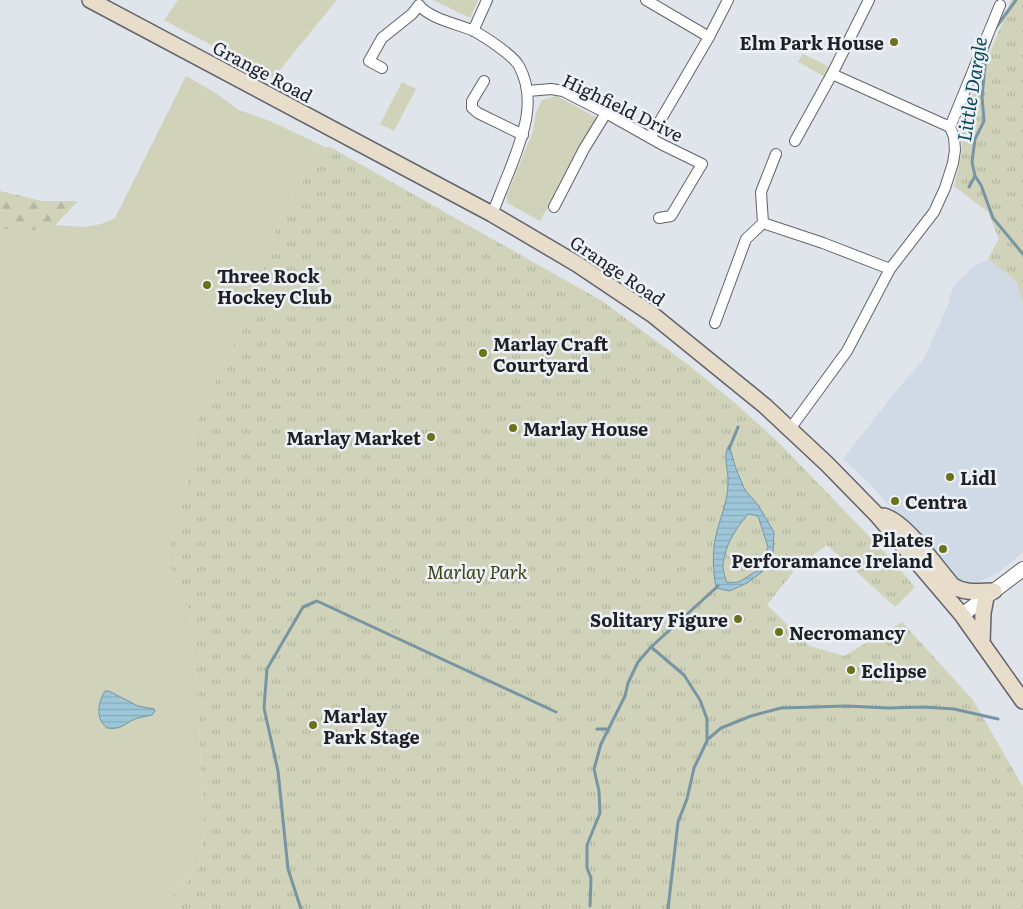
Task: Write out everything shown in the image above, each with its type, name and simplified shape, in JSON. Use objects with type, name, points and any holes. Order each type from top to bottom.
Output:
[{"type":"main road","name":"Grange Road","points":[[90,0],[492,214],[577,264],[652,315],[708,358],[790,429],[876,514],[962,615],[1023,701]]},
{"type":"main road","points":[[876,514],[891,518],[906,530],[944,576],[960,590],[990,594],[982,613],[982,643]]},
{"type":"street","points":[[473,31],[487,0]]},
{"type":"street","points":[[646,0],[709,37]]},
{"type":"street","points":[[650,138],[709,37],[728,0]]},
{"type":"street","points":[[795,141],[832,74],[869,0]]},
{"type":"street","points":[[382,68],[369,62],[382,38],[412,14],[419,3],[428,13],[473,31],[497,46],[518,64],[528,91],[524,135],[492,214]]},
{"type":"street","points":[[950,127],[1000,6]]},
{"type":"street","points":[[790,429],[847,351],[890,269],[934,212],[945,188],[955,150],[954,137],[950,127],[832,74]]},
{"type":"street","points":[[484,81],[472,101],[472,108],[478,113],[524,135]]},
{"type":"street","name":"Highfield Drive","points":[[528,91],[551,88],[563,91],[702,164],[671,216],[659,218]]},
{"type":"street","points":[[554,207],[584,149],[606,113]]},
{"type":"street","points":[[715,323],[746,239],[763,223],[762,192],[776,154]]},
{"type":"street","points":[[763,223],[823,243],[890,269]]},
{"type":"street","points":[[962,615],[1023,569]]},
{"type":"shaded area","points":[[988,259],[1016,281],[1023,302],[1023,552],[998,573],[978,582],[966,582],[956,577],[866,480],[843,459],[896,391],[924,359],[948,305],[953,286],[973,267]]},
{"type":"green space","points":[[178,0],[337,0],[273,78],[164,20]]},
{"type":"green space","points":[[433,0],[478,0],[470,18]]},
{"type":"green space","points":[[1011,0],[1023,0],[1023,302],[1016,281],[988,259],[999,239],[988,212],[954,186],[962,148],[959,125]]},
{"type":"green space","points":[[803,54],[834,69],[829,79],[798,62]]},
{"type":"green space","points":[[186,76],[214,92],[239,110],[270,121],[325,147],[286,208],[274,233],[252,308],[198,417],[187,486],[172,534],[168,561],[188,609],[198,700],[204,831],[198,871],[159,909],[0,909],[0,229],[37,230],[55,225],[85,227],[101,224],[115,218]]},
{"type":"green space","points":[[402,82],[416,89],[394,131],[380,124]]},
{"type":"green space","points":[[557,96],[599,119],[540,221],[507,203],[507,195],[533,131],[536,112],[542,100]]},
{"type":"green space","name":"Marlay Park","points":[[325,147],[330,147],[602,301],[686,363],[735,403],[778,442],[894,562],[915,587],[895,607],[827,545],[798,566],[767,605],[810,646],[844,656],[902,622],[973,700],[1023,787],[1023,909],[159,909],[198,871],[204,831],[198,700],[188,609],[168,561],[172,534],[187,486],[198,417],[252,308],[274,233],[286,208]]},
{"type":"green space","points":[[0,191],[42,201],[78,201],[55,225],[37,230],[0,229]]},
{"type":"water","points":[[729,445],[745,490],[758,505],[774,532],[773,555],[762,572],[747,583],[730,591],[716,588],[713,562],[716,535],[728,490],[727,449]],"holes":[[[748,514],[758,516],[768,547],[758,570],[739,582],[727,583],[723,570],[725,553],[731,539]]]},
{"type":"water","points":[[105,691],[109,691],[138,706],[154,709],[155,711],[152,715],[135,719],[119,727],[107,728],[99,715],[99,705]]},
{"type":"waterway","name":"Little Dargle","points":[[994,30],[1016,0]]},
{"type":"waterway","name":"Little Dargle","points":[[969,187],[975,176],[972,162],[975,139],[984,121],[982,97],[986,54],[992,36]]},
{"type":"waterway","points":[[975,176],[981,185],[993,218],[1023,254]]},
{"type":"waterway","name":"Little Dargle","points":[[729,449],[738,427]]},
{"type":"waterway","name":"Little Dargle","points":[[668,909],[678,822],[687,799],[694,768],[707,741],[707,719],[700,700],[684,675],[651,647],[718,586]]},
{"type":"waterway","points":[[301,909],[288,869],[278,771],[264,708],[267,669],[303,607],[317,601],[556,712]]},
{"type":"waterway","points":[[590,906],[591,878],[587,868],[587,845],[600,813],[599,791],[594,769],[601,744],[625,696],[628,683],[638,662],[651,647]]},
{"type":"waterway","points":[[707,740],[721,728],[751,716],[781,708],[846,706],[923,707],[954,709],[998,719]]},
{"type":"waterway","points":[[597,729],[608,729]]},
{"type":"place","name":"Elm Park House","points":[[894,42]]},
{"type":"place","name":"Three Rock Hockey Club","points":[[207,285]]},
{"type":"place","name":"Marlay Craft Courtyard","points":[[483,353]]},
{"type":"place","name":"Marlay House","points":[[513,428]]},
{"type":"place","name":"Marlay Market","points":[[431,437]]},
{"type":"place","name":"Lidl","points":[[950,477]]},
{"type":"place","name":"Centra","points":[[895,501]]},
{"type":"place","name":"Pilates Perforamance Ireland","points":[[943,549]]},
{"type":"place","name":"Solitary Figure","points":[[738,619]]},
{"type":"place","name":"Necromancy","points":[[779,632]]},
{"type":"place","name":"Eclipse","points":[[851,670]]},
{"type":"place","name":"Marlay Park Stage","points":[[313,725]]}]
